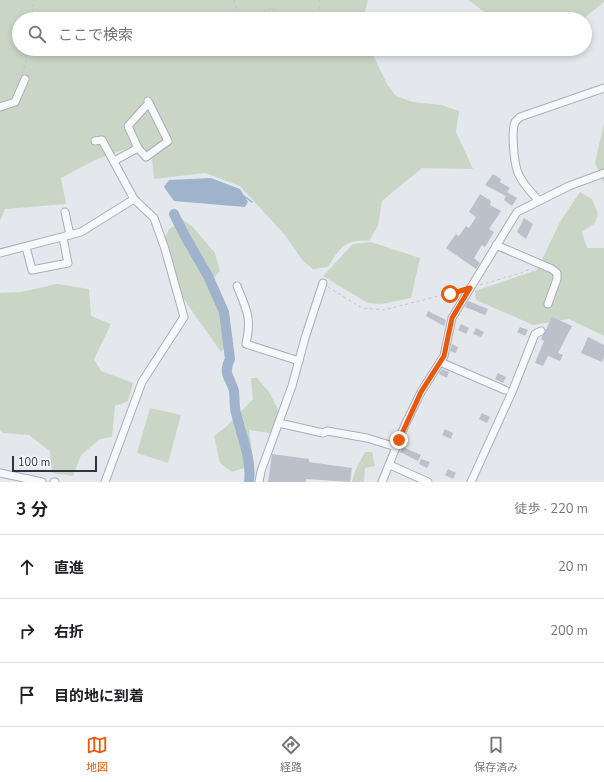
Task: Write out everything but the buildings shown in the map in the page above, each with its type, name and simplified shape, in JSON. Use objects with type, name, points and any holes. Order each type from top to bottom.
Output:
[{"type":"street","points":[[0,107],[15,102],[26,79]]},
{"type":"street","points":[[538,200],[518,175],[513,135],[515,122],[520,118],[604,88]]},
{"type":"street","points":[[149,103],[168,141],[146,157],[138,148],[128,126],[149,103]]},
{"type":"street","points":[[95,141],[102,140],[134,199],[154,218],[184,317],[142,382],[105,482]]},
{"type":"street","points":[[114,161],[138,148]]},
{"type":"street","points":[[382,482],[421,392],[444,356],[452,318],[517,212],[526,209],[538,200],[586,178],[604,173]]},
{"type":"street","points":[[0,253],[81,232],[134,199]]},
{"type":"street","points":[[26,247],[32,270],[68,263],[65,212]]},
{"type":"street","points":[[496,245],[552,269],[557,273],[557,279],[548,304]]},
{"type":"street","points":[[259,482],[323,283]]},
{"type":"street","points":[[237,286],[245,306],[250,327],[246,344],[299,361]]},
{"type":"street","points":[[471,482],[512,392],[535,334],[541,331]]},
{"type":"street","points":[[440,362],[505,390]]},
{"type":"street","points":[[279,423],[323,434],[327,431],[344,434],[396,447]]},
{"type":"street","points":[[390,465],[428,482]]},
{"type":"street","points":[[0,473],[42,482]]},
{"type":"path","points":[[32,12],[34,0]]},
{"type":"path","points":[[234,0],[239,12]]},
{"type":"path","points":[[319,0],[320,12]]},
{"type":"path","points":[[262,12],[273,8],[274,12]]},
{"type":"path","points":[[323,283],[362,308],[384,310],[470,288],[528,271],[538,263]]},
{"type":"green space","points":[[0,0],[368,0],[365,12],[12,12],[12,56],[373,56],[387,84],[396,96],[413,102],[441,105],[459,111],[456,132],[473,169],[422,168],[382,201],[378,226],[369,241],[354,241],[349,243],[340,249],[328,267],[313,269],[303,261],[285,235],[240,186],[205,173],[154,179],[152,157],[131,147],[95,160],[61,178],[66,204],[5,209],[0,221]]},
{"type":"green space","points":[[468,0],[604,0],[604,2],[592,12],[484,12]]},
{"type":"green space","points":[[604,123],[604,184],[595,163]]},
{"type":"green space","points":[[580,192],[592,199],[598,214],[595,223],[582,232],[587,248],[604,248],[604,336],[569,319],[533,325],[476,300],[475,291],[537,270],[560,222]]},
{"type":"green space","points":[[183,220],[192,226],[215,253],[220,271],[209,284],[233,339],[221,352],[183,298],[168,270],[161,246],[169,229]]},
{"type":"green space","points":[[371,242],[420,258],[411,298],[382,304],[368,303],[323,276],[353,244]]},
{"type":"green space","points":[[57,284],[89,289],[91,316],[111,324],[94,359],[101,371],[133,383],[128,401],[115,406],[112,437],[100,439],[81,455],[73,476],[52,473],[50,451],[29,435],[3,433],[0,429],[0,293],[21,292]]},
{"type":"green space","points":[[251,378],[257,378],[269,392],[279,411],[270,433],[249,430],[254,465],[232,472],[220,463],[214,436],[227,426],[253,399]]},
{"type":"green space","points":[[150,408],[181,415],[168,463],[137,453]]},
{"type":"green space","points":[[365,452],[372,452],[375,466],[365,468],[364,482],[352,482],[355,471]]},
{"type":"water","points":[[211,178],[240,189],[248,202],[245,207],[174,201],[164,187],[169,180]]},
{"type":"waterway","points":[[244,196],[252,202]]},
{"type":"waterway","points":[[174,214],[208,276],[224,312],[230,359],[227,373],[233,387],[235,410],[248,456],[250,473],[249,482]]},
{"type":"route","points":[[399,440],[421,392],[444,356],[452,318],[470,288],[450,294]]}]
